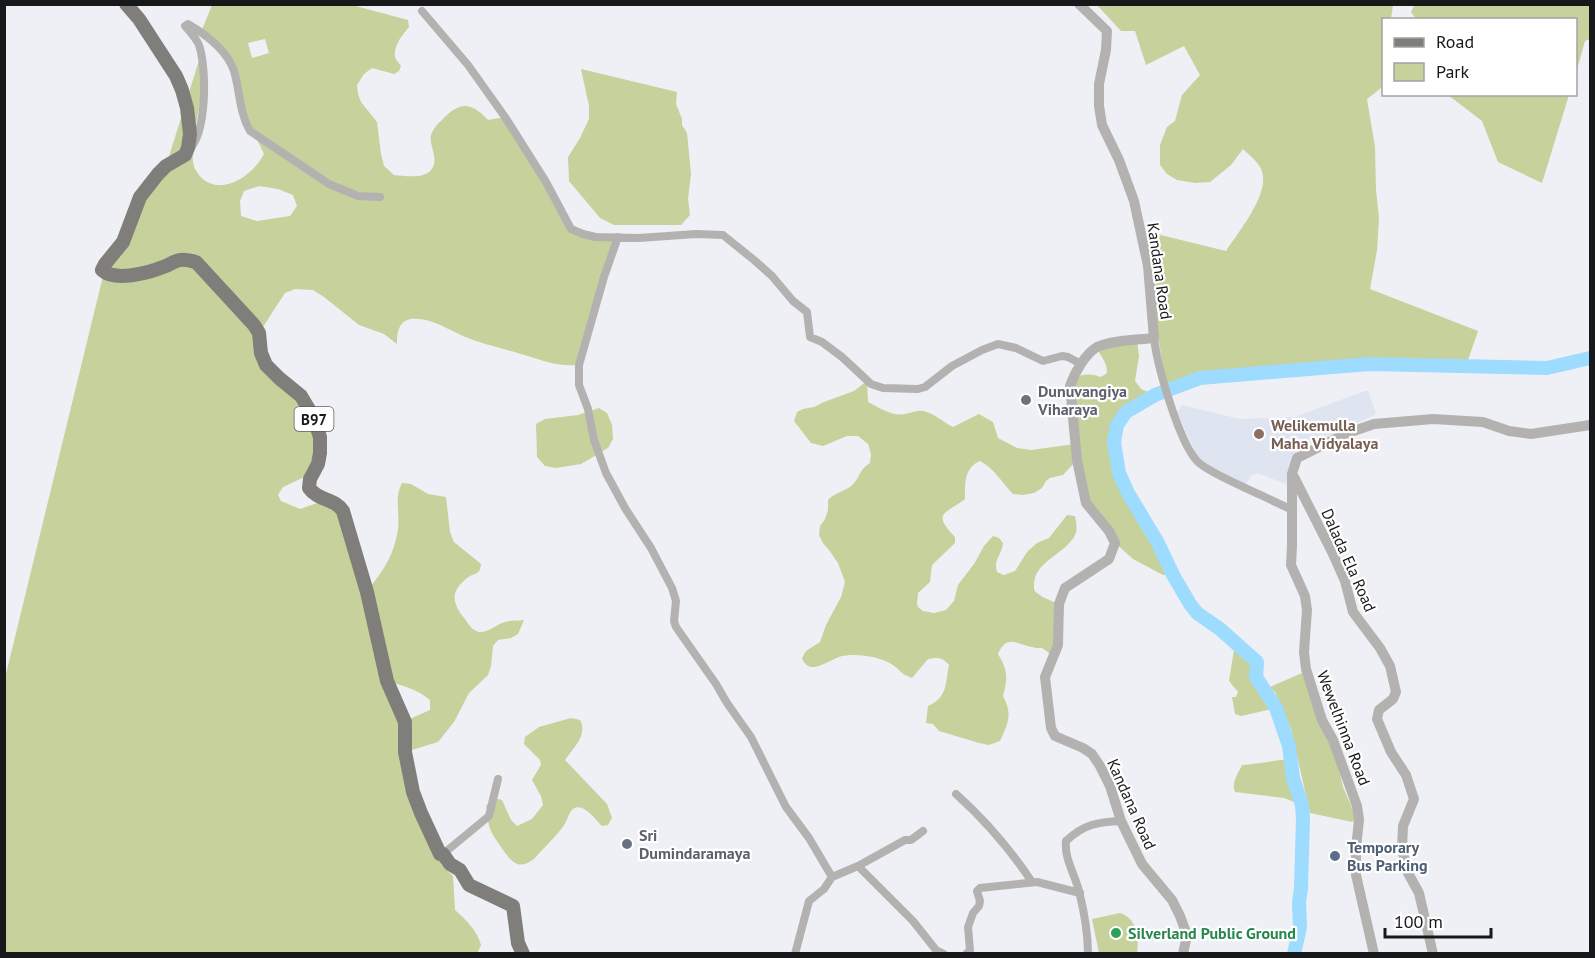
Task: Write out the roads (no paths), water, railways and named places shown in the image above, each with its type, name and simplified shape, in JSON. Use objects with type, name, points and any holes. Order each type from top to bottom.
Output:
[{"type":"main road","points":[[126,4],[139,19],[176,76],[182,90],[190,134],[185,155]]},
{"type":"main road","name":"B97","points":[[185,155],[166,166],[140,197],[123,242],[102,270],[108,274],[130,276],[166,267],[183,259],[196,262],[254,325],[259,333],[261,353],[266,365],[301,396],[313,416],[320,437],[318,464],[310,479],[309,488],[316,495],[339,505],[343,511],[367,592],[387,681],[405,722],[405,752],[412,792],[440,854],[460,870],[469,885],[513,906],[519,946],[523,954]]},
{"type":"street","name":"Kandana Road","points":[[1078,4],[1107,31],[1106,50],[1099,84],[1099,106],[1102,125],[1119,160],[1134,201],[1148,266],[1154,338],[1114,343],[1097,348],[1081,364],[1073,376],[1070,387],[1077,460],[1086,503],[1109,531],[1115,543],[1109,559],[1065,588],[1059,604],[1058,645],[1045,677],[1050,728],[1059,738],[1092,754],[1110,786],[1121,821],[1142,864],[1172,900],[1180,916],[1187,935],[1183,954]]},
{"type":"street","points":[[422,11],[468,64],[505,117],[546,182],[571,228],[595,237],[639,238],[696,234],[723,236],[772,276],[793,301],[807,312],[810,337],[822,342],[877,387],[918,390],[952,366],[998,344],[1016,348],[1043,361],[1062,356],[1081,364]]},
{"type":"street","points":[[185,155],[196,142],[204,103],[199,46],[185,26],[188,24],[212,41],[230,61],[246,124],[250,131],[329,183],[358,195],[380,197]]},
{"type":"street","points":[[618,237],[579,365],[579,386],[588,409],[594,440],[606,473],[672,588],[676,600],[674,621],[676,627],[751,736],[786,807],[809,838],[832,877]]},
{"type":"street","points":[[1154,338],[1173,411],[1183,438],[1199,463],[1226,479],[1292,510]]},
{"type":"street","points":[[1292,474],[1297,458],[1345,434],[1374,424],[1433,419],[1483,422],[1509,431],[1531,434],[1590,425]]},
{"type":"street","name":"Wewelhinna Road","points":[[1292,474],[1291,565],[1306,601],[1304,652],[1306,669],[1322,720],[1333,740],[1357,806],[1359,820],[1356,875],[1374,954]]},
{"type":"street","name":"Dalada Ela Road","points":[[1292,474],[1345,581],[1353,612],[1380,648],[1390,666],[1396,692],[1393,699],[1379,710],[1377,719],[1390,752],[1406,775],[1414,799],[1403,826],[1402,849],[1408,873],[1419,893],[1433,954]]},
{"type":"street","points":[[443,855],[489,816],[498,779]]},
{"type":"street","points":[[956,794],[980,816],[1008,848],[1032,882]]},
{"type":"street","points":[[1088,954],[1080,893],[1066,854],[1066,841],[1081,830],[1100,822],[1121,821]]},
{"type":"street","points":[[795,954],[808,901],[824,889],[832,877],[858,866],[904,840],[911,840],[923,831]]},
{"type":"street","points":[[858,866],[913,921],[936,950],[944,954]]},
{"type":"street","points":[[966,954],[970,950],[968,927],[979,906],[977,891],[980,888],[1032,882],[1058,886],[1080,893]]},
{"type":"waterway","points":[[1294,954],[1300,927],[1303,819],[1302,805],[1293,778],[1289,746],[1276,708],[1256,677],[1257,662],[1220,629],[1197,613],[1190,604],[1158,543],[1128,493],[1119,473],[1114,442],[1117,425],[1126,412],[1155,395],[1200,378],[1369,364],[1547,368],[1590,358]]},
{"type":"place","name":"Dunuvangiya Viharaya","points":[[1026,400]]},
{"type":"place","name":"Welikemulla Maha Vidyalaya","points":[[1259,434]]},
{"type":"place","name":"Sri Dumindaramaya","points":[[627,844]]},
{"type":"place","name":"Temporary Bus Parking","points":[[1335,856]]},
{"type":"place","name":"Silverland Public Ground","points":[[1116,933]]}]
